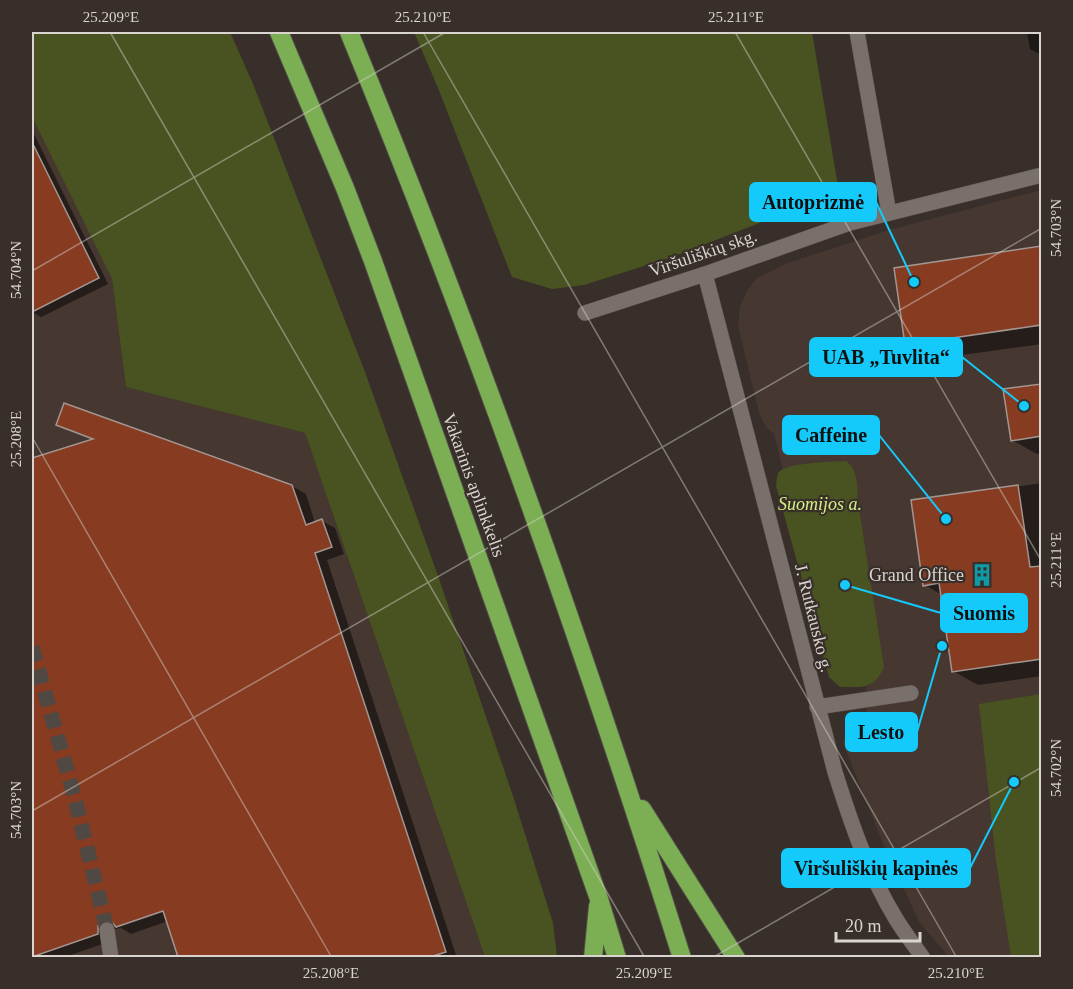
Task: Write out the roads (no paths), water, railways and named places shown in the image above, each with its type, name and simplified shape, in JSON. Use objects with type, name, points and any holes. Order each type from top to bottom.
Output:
[{"type":"highway","name":"Vakarinis aplinkkelis","points":[[279,32],[345,188],[373,261],[599,899],[616,957]]},
{"type":"highway","points":[[349,32],[477,355],[628,787],[681,957]]},
{"type":"highway","points":[[628,787],[736,957]]},
{"type":"highway","points":[[592,957],[599,899]]},
{"type":"street","points":[[857,32],[889,213]]},
{"type":"street","name":"Viršuliškių skg.","points":[[585,313],[850,223],[1041,175]]},
{"type":"street","name":"J. Rutkausko g.","points":[[705,274],[835,772],[852,825],[874,878],[896,919],[923,957]]},
{"type":"street","points":[[817,707],[912,693]]},
{"type":"street","points":[[107,930],[111,957]]},
{"type":"tunnel","points":[[32,647],[74,795],[107,930]]},
{"type":"place","name":"Autoprizmė","points":[[914,282]]},
{"type":"place","name":"UAB „Tuvlita“","points":[[1024,406]]},
{"type":"place","name":"Caffeine","points":[[946,519]]},
{"type":"place","name":"Grand Office","points":[[982,575]]},
{"type":"place","name":"Suomis","points":[[845,585]]},
{"type":"place","name":"Lesto","points":[[942,646]]},
{"type":"place","name":"Viršuliškių kapinės","points":[[1014,782]]},
{"type":"park label","name":"Suomijos a.","points":[[820,504]]}]
